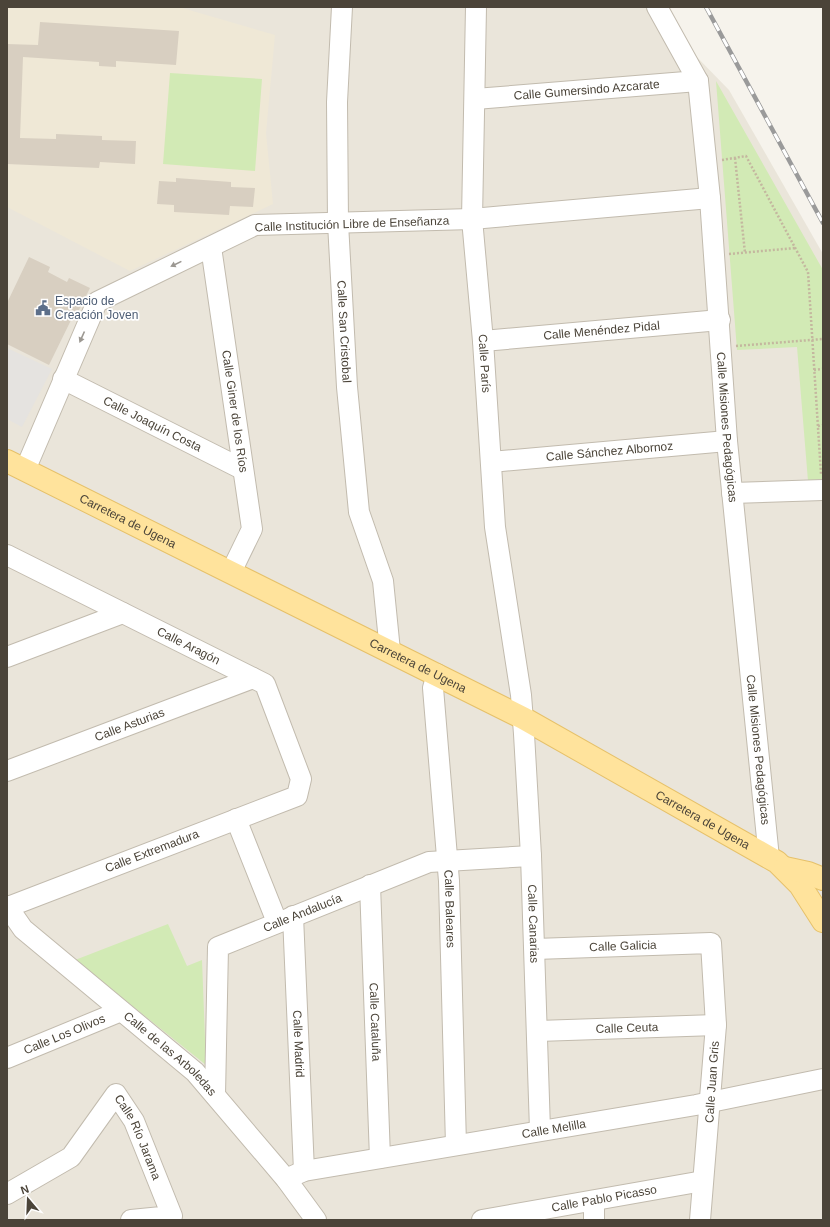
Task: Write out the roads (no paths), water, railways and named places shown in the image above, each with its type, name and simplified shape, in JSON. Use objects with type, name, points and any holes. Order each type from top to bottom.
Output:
[{"type":"main road","name":"Carretera de Ugena","points":[[16,466],[523,718],[777,863],[823,879]]},
{"type":"main road","points":[[777,863],[800,885],[823,922]]},
{"type":"street","name":"Calle San Cristobal","points":[[342,7],[337,102],[338,223],[346,387],[359,512],[383,581],[390,651]]},
{"type":"street","name":"Calle París","points":[[476,7],[472,219],[483,341],[495,527],[523,718]]},
{"type":"street","name":"Calle Misiones Pedagógicas","points":[[657,7],[698,81],[707,161],[732,493],[777,863]]},
{"type":"street","name":"Calle Gumersindo Azcarate","points":[[475,99],[698,81]]},
{"type":"street","name":"Calle Institución Libre de Enseñanza","points":[[16,466],[63,379],[97,302],[255,225],[472,219],[710,198]]},
{"type":"street","name":"Calle Giner de los Ríos","points":[[211,247],[242,469],[252,529],[231,572]]},
{"type":"street","name":"Calle Menéndez Pidal","points":[[483,341],[720,320]]},
{"type":"street","name":"Calle Joaquín Costa","points":[[63,379],[242,469]]},
{"type":"street","name":"Calle Sánchez Albornoz","points":[[491,462],[728,441]]},
{"type":"street","points":[[732,493],[823,490]]},
{"type":"street","name":"Calle Aragón","points":[[7,554],[265,684],[301,779],[297,796]]},
{"type":"street","points":[[7,657],[123,613]]},
{"type":"street","name":"Calle Baleares","points":[[437,674],[433,688],[448,860],[456,1145]]},
{"type":"street","name":"Calle Asturias","points":[[7,772],[253,678]]},
{"type":"street","name":"Calle Canarias","points":[[523,718],[535,949],[540,1130]]},
{"type":"street","name":"Calle Extremadura","points":[[7,906],[297,796]]},
{"type":"street","name":"Calle Madrid","points":[[236,819],[285,919],[295,1175]]},
{"type":"street","name":"Calle Andalucía","points":[[215,1095],[218,947],[429,862],[531,856]]},
{"type":"street","name":"Calle Cataluña","points":[[370,885],[380,1158]]},
{"type":"street","name":"Calle de las Arboledas","points":[[7,906],[23,929],[195,1072],[215,1095],[295,1175],[316,1220]]},
{"type":"street","name":"Calle Galicia","points":[[535,949],[711,943]]},
{"type":"street","name":"Calle Juan Gris","points":[[700,1220],[716,1025],[711,943]]},
{"type":"street","name":"Calle Los Olivos","points":[[7,1058],[121,1011]]},
{"type":"street","name":"Calle Ceuta","points":[[538,1031],[716,1025]]},
{"type":"street","name":"Calle Melilla","points":[[295,1175],[380,1158],[710,1102],[823,1080]]},
{"type":"street","name":"Calle Río Jarama","points":[[7,1194],[71,1157],[116,1094],[134,1121],[172,1216],[131,1220]]},
{"type":"street","name":"Calle Pablo Picasso","points":[[482,1220],[594,1211],[703,1181]]},
{"type":"railway","points":[[706,7],[823,223]]},
{"type":"place","name":"Espacio de Creación Joven","points":[[43,308]]}]
